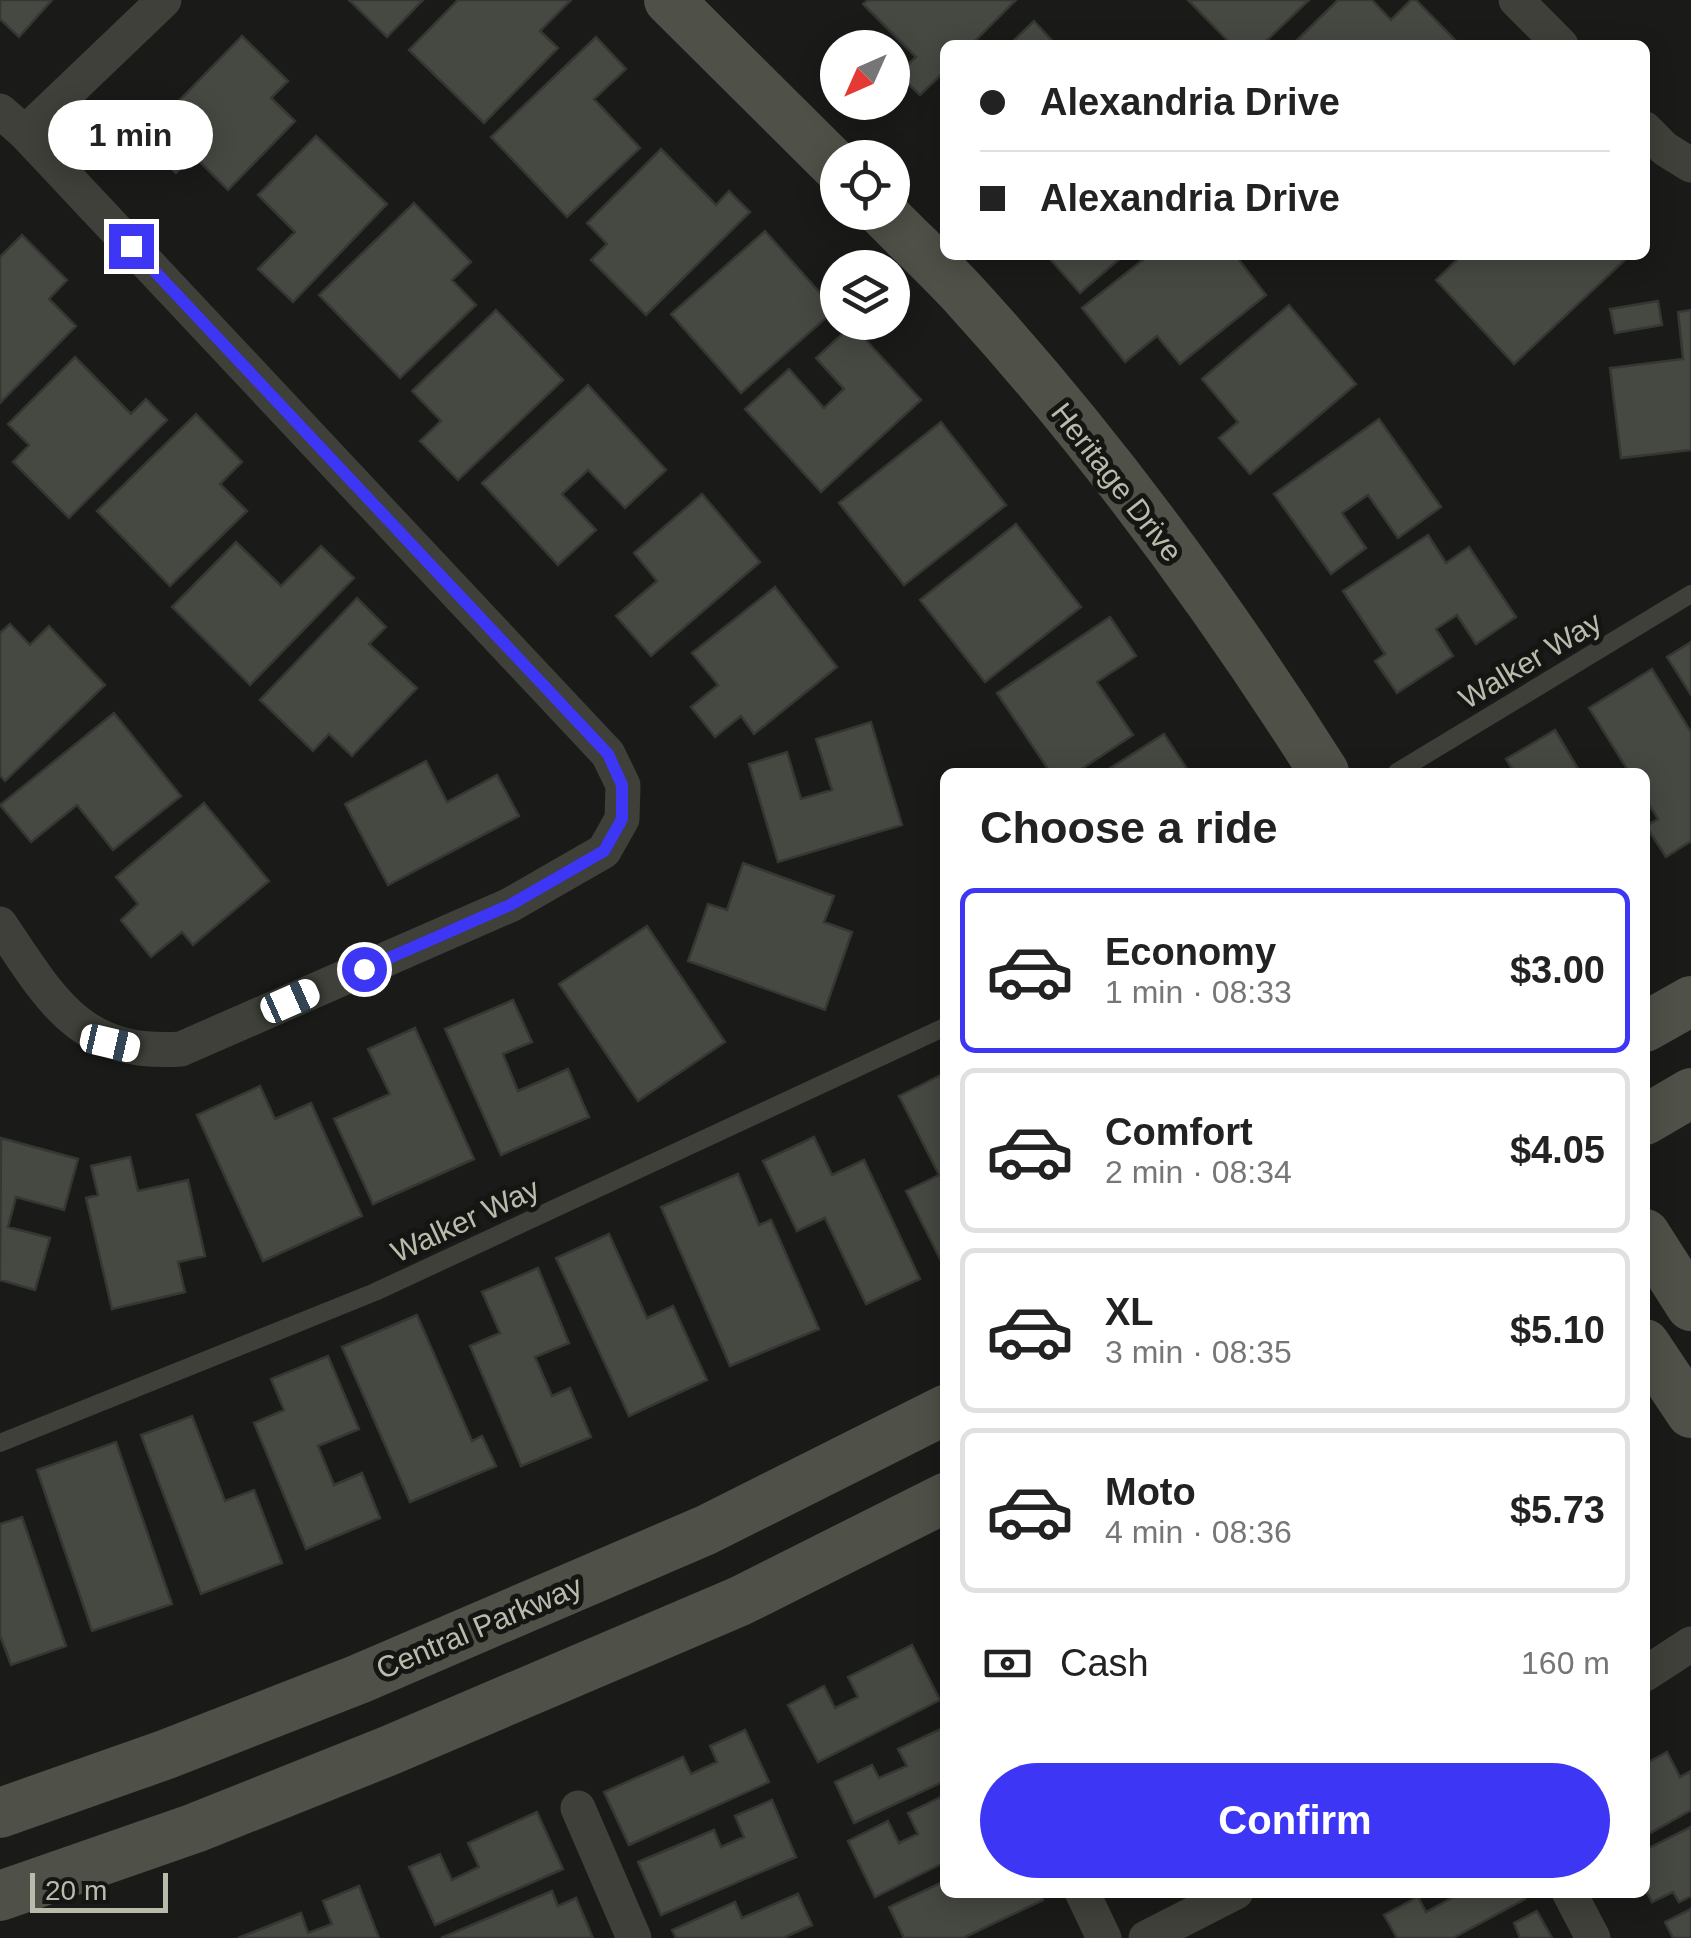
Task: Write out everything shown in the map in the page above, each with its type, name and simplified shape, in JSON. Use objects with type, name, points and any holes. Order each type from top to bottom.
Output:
[{"type":"main road","points":[[669,0],[820,150]]},
{"type":"main road","name":"Heritage Drive","points":[[900,230],[967,298],[1135,498],[1286,711],[1322,768]]},
{"type":"main road","points":[[1650,1024],[1691,1001]]},
{"type":"main road","points":[[1650,1117],[1691,1093]]},
{"type":"main road","points":[[1650,1242],[1691,1306]]},
{"type":"main road","points":[[1650,1352],[1691,1413]]},
{"type":"main road","name":"Central Parkway","points":[[0,1813],[167,1754],[377,1671],[706,1530],[940,1413]]},
{"type":"main road","points":[[0,1896],[194,1828],[388,1751],[740,1601],[940,1501]]},
{"type":"street","points":[[0,924],[47,993],[80,1026],[110,1043],[148,1051],[180,1049],[510,905],[604,851],[622,819],[622,785],[608,754],[12,122],[164,0]]},
{"type":"street","points":[[1516,0],[1555,40]]},
{"type":"street","points":[[1650,135],[1664,149],[1691,165]]},
{"type":"street","points":[[1650,1671],[1691,1644]]},
{"type":"street","points":[[578,1808],[634,1938]]},
{"type":"street","points":[[1085,1898],[1104,1938]]},
{"type":"street","points":[[1146,1938],[1224,1898]]},
{"type":"street","points":[[1571,1898],[1593,1938]]},
{"type":"lane","name":"Walker Way","points":[[1404,768],[1691,594]]},
{"type":"lane","name":"Walker Way","points":[[0,1442],[374,1292],[940,1029]]},
{"type":"building","points":[[0,0],[52,0],[19,37],[0,19]]},
{"type":"building","points":[[349,0],[423,0],[387,37]]},
{"type":"building","points":[[458,0],[571,0],[540,31],[558,48],[484,123],[409,50]]},
{"type":"building","points":[[868,0],[1016,0],[976,40],[940,40],[940,76],[920,95],[910,85],[910,63],[916,57],[910,51],[910,30],[889,30],[863,4]]},
{"type":"building","points":[[1188,0],[1309,0],[1267,40],[1227,40]]},
{"type":"building","points":[[1338,0],[1372,0],[1391,20],[1411,0],[1416,0],[1455,40],[1297,40]]},
{"type":"building","points":[[1034,21],[1051,40],[1014,40]]},
{"type":"building","points":[[242,36],[288,81],[271,98],[295,121],[228,190],[193,155],[176,173],[141,140]]},
{"type":"building","points":[[596,37],[626,69],[594,99],[640,148],[567,217],[491,137]]},
{"type":"building","points":[[316,136],[387,204],[293,302],[258,269],[295,232],[258,195]]},
{"type":"building","points":[[661,149],[716,205],[729,191],[750,212],[646,315],[591,260],[607,244],[587,223]]},
{"type":"building","points":[[414,203],[471,262],[452,280],[476,305],[400,378],[319,295]]},
{"type":"building","points":[[765,231],[820,293],[820,323],[741,393],[671,314]]},
{"type":"building","points":[[22,235],[67,280],[49,299],[76,326],[0,403],[0,257]]},
{"type":"building","points":[[1051,260],[1118,260],[1080,293]]},
{"type":"building","points":[[1143,260],[1239,260],[1266,295],[1180,364],[1157,336],[1125,362],[1082,308]]},
{"type":"building","points":[[1457,260],[1625,260],[1514,364],[1436,280]]},
{"type":"building","points":[[1658,301],[1662,325],[1615,333],[1610,309]]},
{"type":"building","points":[[1289,305],[1356,384],[1250,474],[1219,438],[1238,422],[1202,379]]},
{"type":"building","points":[[496,310],[563,380],[458,480],[420,441],[441,421],[412,391]]},
{"type":"building","points":[[1691,310],[1691,450],[1621,458],[1610,368],[1683,359],[1678,312]]},
{"type":"building","points":[[836,340],[866,340],[921,400],[821,492],[745,409],[789,369],[824,408],[844,389],[816,358]]},
{"type":"building","points":[[75,357],[131,414],[146,399],[167,420],[69,518],[13,462],[29,445],[8,424]]},
{"type":"building","points":[[588,385],[666,470],[625,508],[588,470],[562,494],[596,530],[558,565],[482,483]]},
{"type":"building","points":[[196,414],[242,462],[220,484],[247,511],[170,586],[97,511]]},
{"type":"building","points":[[1379,419],[1441,507],[1398,538],[1368,495],[1342,513],[1366,548],[1331,574],[1274,494]]},
{"type":"building","points":[[941,422],[1006,505],[904,585],[839,503]]},
{"type":"building","points":[[702,494],[760,562],[651,656],[616,616],[657,581],[634,553]]},
{"type":"building","points":[[1016,524],[1081,607],[985,682],[920,600]]},
{"type":"building","points":[[1428,535],[1446,563],[1469,547],[1516,617],[1476,644],[1457,615],[1436,629],[1453,656],[1397,693],[1375,661],[1385,654],[1343,591]]},
{"type":"building","points":[[236,542],[281,586],[321,546],[354,578],[250,685],[172,607]]},
{"type":"building","points":[[775,587],[837,667],[754,734],[741,716],[715,737],[691,707],[718,685],[692,653]]},
{"type":"building","points":[[357,598],[386,627],[369,644],[417,688],[352,756],[329,734],[313,751],[260,700]]},
{"type":"building","points":[[1110,617],[1136,656],[1097,682],[1133,735],[1083,768],[1047,768],[997,693]]},
{"type":"building","points":[[10,624],[30,645],[49,626],[105,685],[5,781],[0,775],[0,633]]},
{"type":"building","points":[[1691,642],[1691,695],[1667,657]]},
{"type":"building","points":[[1652,669],[1691,732],[1691,841],[1666,857],[1650,832],[1650,824],[1658,819],[1650,806],[1650,768],[1626,768],[1589,708]]},
{"type":"building","points":[[114,713],[181,796],[113,850],[77,805],[31,842],[0,805]]},
{"type":"building","points":[[871,722],[902,825],[778,862],[749,764],[787,752],[801,799],[832,790],[816,739]]},
{"type":"building","points":[[1555,730],[1578,768],[1512,768],[1506,759]]},
{"type":"building","points":[[1164,734],[1186,768],[1110,768]]},
{"type":"building","points":[[426,761],[447,802],[497,775],[519,816],[388,885],[345,804]]},
{"type":"building","points":[[204,803],[269,881],[193,945],[182,932],[151,957],[121,920],[138,904],[116,877]]},
{"type":"building","points":[[743,863],[834,896],[824,922],[852,932],[825,1010],[688,961],[708,904],[727,910]]},
{"type":"building","points":[[647,926],[725,1042],[638,1101],[559,984]]},
{"type":"building","points":[[513,1000],[532,1042],[503,1054],[518,1091],[568,1069],[589,1117],[501,1155],[445,1029]]},
{"type":"building","points":[[415,1028],[474,1159],[373,1204],[334,1119],[390,1094],[368,1049]]},
{"type":"building","points":[[940,1076],[940,1259],[906,1191],[939,1175],[899,1096]]},
{"type":"building","points":[[260,1086],[275,1119],[311,1103],[362,1216],[263,1261],[197,1115]]},
{"type":"building","points":[[814,1137],[832,1175],[864,1160],[920,1279],[866,1304],[825,1218],[797,1231],[763,1161]]},
{"type":"building","points":[[1,1138],[78,1159],[64,1210],[16,1197],[8,1227],[50,1238],[35,1290],[0,1280]]},
{"type":"building","points":[[130,1157],[138,1191],[188,1180],[205,1256],[178,1262],[185,1292],[112,1309],[86,1198],[98,1195],[91,1166]]},
{"type":"building","points":[[738,1174],[759,1225],[771,1220],[819,1329],[730,1366],[661,1207]]},
{"type":"building","points":[[609,1234],[647,1318],[673,1306],[707,1380],[629,1416],[556,1258]]},
{"type":"building","points":[[538,1268],[569,1343],[535,1357],[552,1396],[570,1388],[591,1437],[521,1466],[470,1346],[500,1333],[482,1292]]},
{"type":"building","points":[[417,1315],[472,1441],[482,1436],[496,1466],[410,1502],[342,1347]]},
{"type":"building","points":[[328,1356],[359,1429],[318,1446],[334,1485],[362,1473],[380,1518],[306,1549],[254,1423],[284,1410],[271,1379]]},
{"type":"building","points":[[192,1416],[225,1501],[254,1490],[282,1563],[201,1594],[141,1435]]},
{"type":"building","points":[[116,1442],[172,1604],[92,1631],[37,1470]]},
{"type":"building","points":[[22,1517],[66,1646],[11,1665],[0,1635],[0,1524]]},
{"type":"building","points":[[912,1645],[940,1700],[818,1762],[788,1705],[824,1686],[835,1708],[858,1697],[848,1677]]},
{"type":"building","points":[[940,1729],[940,1783],[854,1823],[835,1782],[872,1765],[879,1778],[907,1766],[898,1749]]},
{"type":"building","points":[[745,1730],[769,1782],[629,1845],[604,1792],[683,1757],[691,1774],[717,1762],[710,1746]]},
{"type":"building","points":[[1667,1752],[1680,1777],[1691,1771],[1691,1810],[1650,1833],[1650,1761]]},
{"type":"building","points":[[940,1797],[940,1864],[875,1897],[848,1841],[888,1821],[899,1843],[918,1834],[908,1813]]},
{"type":"building","points":[[772,1800],[796,1857],[661,1915],[638,1862],[714,1830],[721,1847],[744,1837],[735,1816]]},
{"type":"building","points":[[537,1812],[563,1869],[435,1925],[409,1867],[440,1854],[452,1880],[479,1867],[468,1843]]},
{"type":"building","points":[[1691,1827],[1691,1896],[1679,1902],[1673,1892],[1652,1902],[1650,1848]]},
{"type":"building","points":[[940,1883],[940,1898],[1043,1900],[963,1938],[904,1938],[889,1907]]},
{"type":"building","points":[[359,1886],[379,1938],[238,1938],[301,1913],[308,1933],[332,1924],[323,1901]]},
{"type":"building","points":[[552,1891],[558,1906],[576,1898],[593,1938],[441,1938]]},
{"type":"building","points":[[798,1894],[812,1925],[783,1938],[676,1938],[672,1930],[735,1902],[742,1918]]},
{"type":"building","points":[[1416,1898],[1426,1912],[1452,1898],[1525,1899],[1453,1938],[1397,1938],[1384,1915]]},
{"type":"building","points":[[1691,1909],[1691,1938],[1673,1938],[1665,1922]]},
{"type":"building","points":[[1537,1911],[1552,1938],[1520,1938],[1514,1923]]},
{"type":"route","points":[[131,246],[608,754],[622,785],[622,819],[604,851],[510,905],[364,969]]}]
